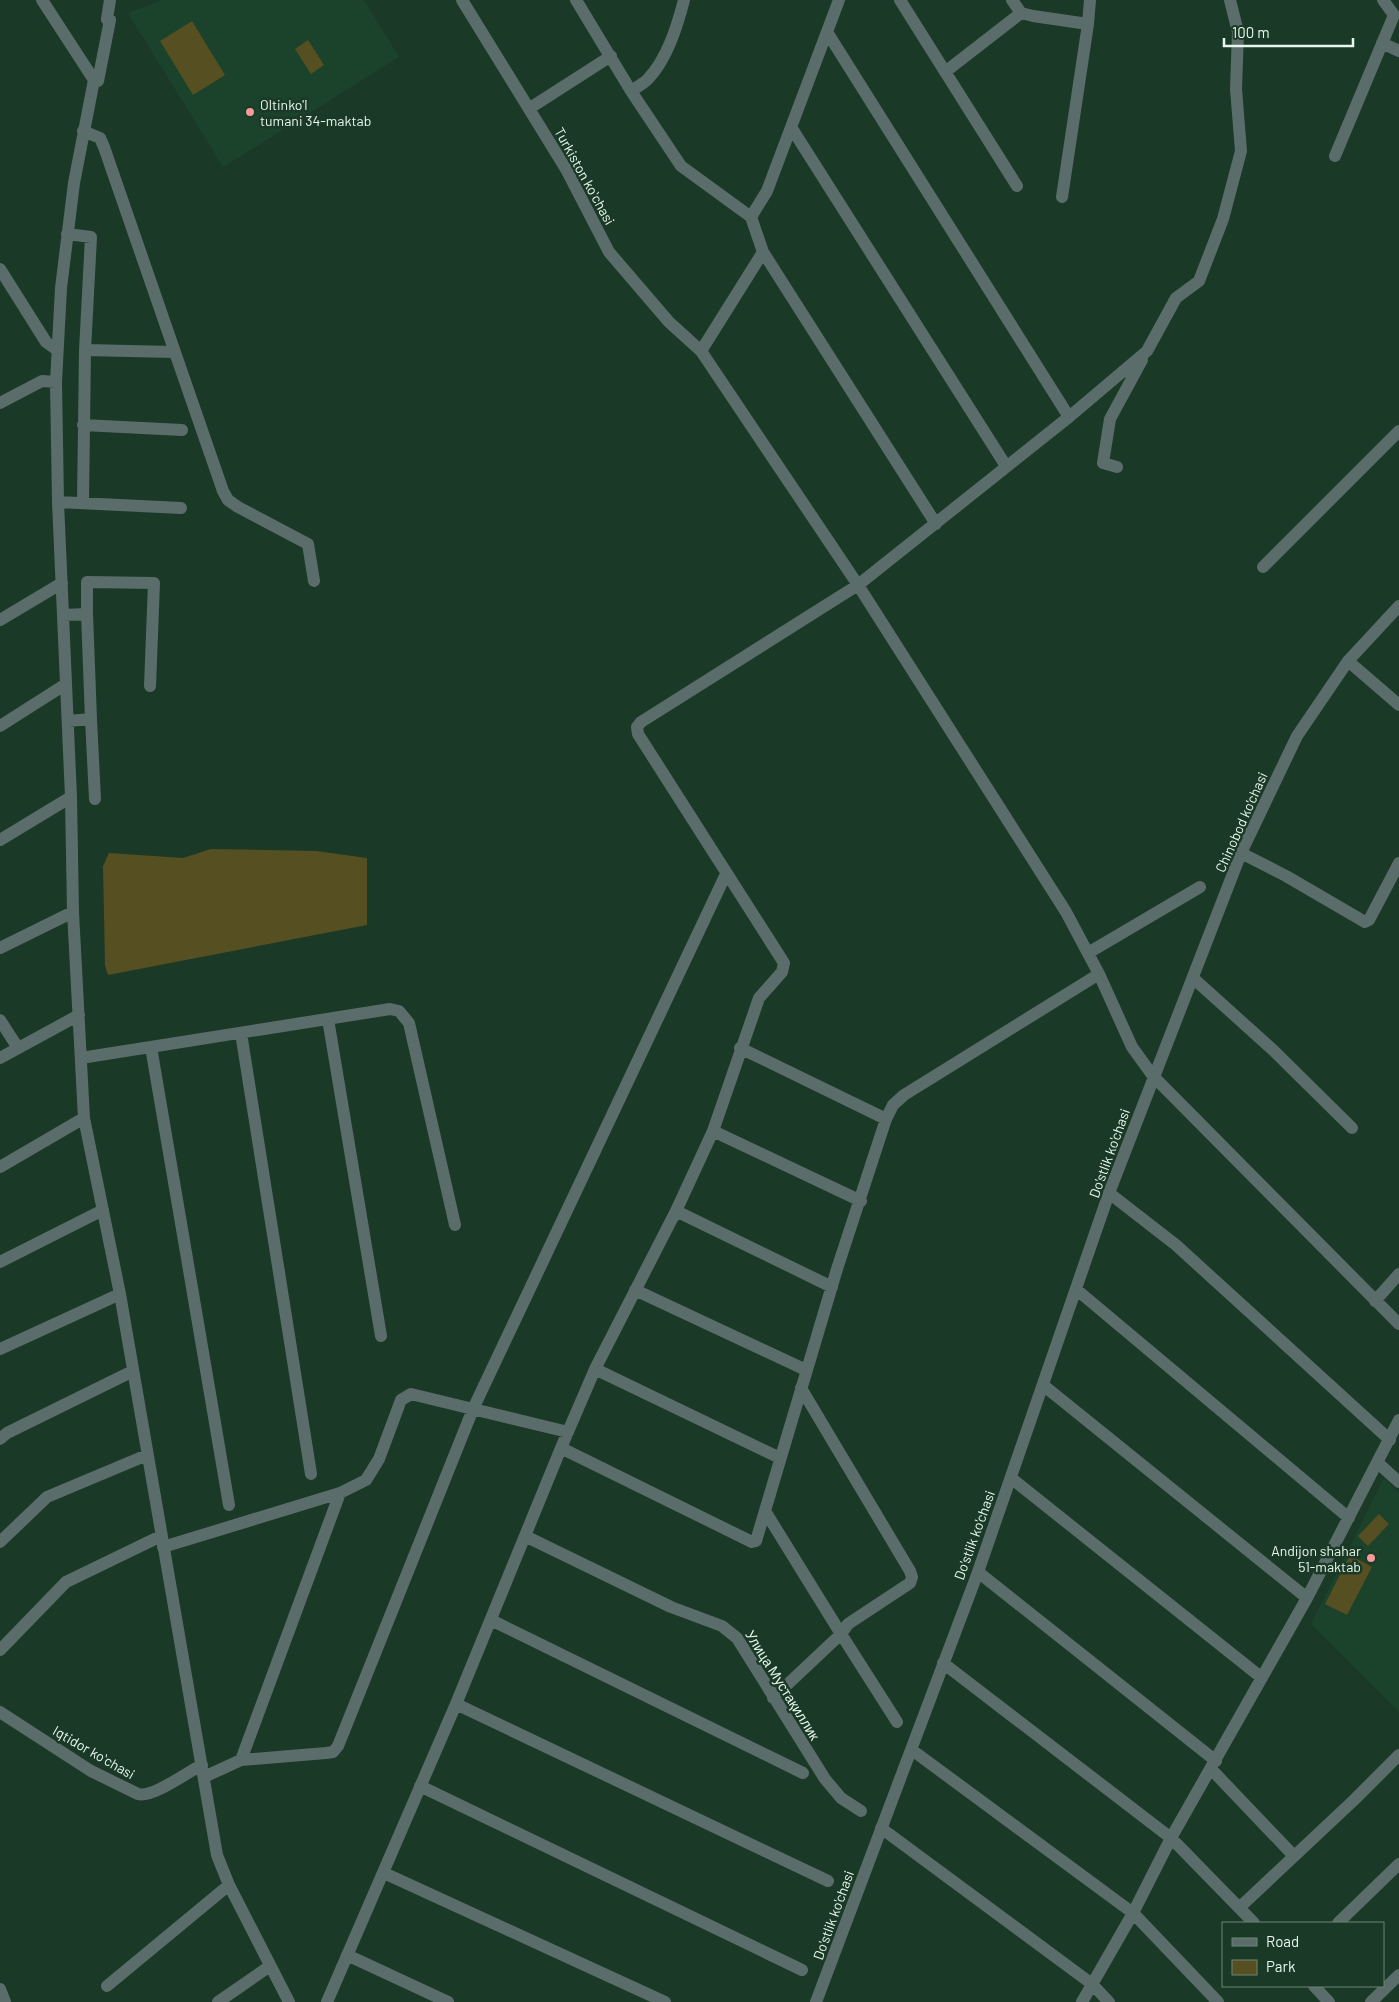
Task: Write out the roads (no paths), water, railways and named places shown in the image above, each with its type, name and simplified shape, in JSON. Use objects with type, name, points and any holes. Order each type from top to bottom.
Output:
[{"type":"street","points":[[42,0],[94,80],[74,182],[67,234],[56,382],[58,502],[71,797],[73,912],[84,1118],[120,1294],[217,1856],[229,1885],[289,2002]]},
{"type":"street","points":[[94,80],[98,80],[110,20],[106,19],[110,0]]},
{"type":"street","name":"Turkiston koʻchasi","points":[[462,0],[566,169],[609,252],[669,322],[702,351],[858,585],[1066,912],[1099,974],[1132,1047],[1153,1076],[1399,1324]]},
{"type":"street","points":[[576,0],[631,91],[681,166],[751,218],[763,252],[936,524]]},
{"type":"street","points":[[631,91],[647,80],[662,59],[674,33],[684,0]]},
{"type":"street","points":[[751,218],[767,191],[840,0]]},
{"type":"street","points":[[900,0],[1017,186]]},
{"type":"street","points":[[1012,0],[1021,13],[1088,24]]},
{"type":"street","points":[[1062,197],[1090,0]]},
{"type":"street","points":[[1117,467],[1102,463],[1110,419],[1176,298],[1199,281],[1223,219],[1241,150],[1236,89],[1238,32],[1230,0]]},
{"type":"street","points":[[1335,156],[1394,15],[1383,0]]},
{"type":"street","points":[[945,72],[1021,13]]},
{"type":"street","points":[[827,32],[1069,416]]},
{"type":"street","points":[[1382,43],[1399,51]]},
{"type":"street","points":[[530,108],[611,56]]},
{"type":"street","points":[[791,127],[1006,466]]},
{"type":"street","points":[[84,131],[100,138],[104,146],[223,492],[228,500],[238,508],[308,544],[314,581]]},
{"type":"street","points":[[67,234],[91,237],[84,350],[83,504]]},
{"type":"street","points":[[702,351],[763,252]]},
{"type":"street","points":[[0,269],[46,342],[57,350]]},
{"type":"street","points":[[84,350],[174,352]]},
{"type":"street","points":[[327,2002],[492,1620],[595,1368],[676,1211],[714,1131],[740,1048],[759,998],[782,972],[784,963],[638,734],[637,727],[641,722],[858,585],[936,524],[1147,351]]},
{"type":"street","points":[[0,403],[42,381],[56,382]]},
{"type":"street","points":[[83,425],[182,430]]},
{"type":"street","points":[[1263,567],[1399,432]]},
{"type":"street","points":[[58,502],[181,508]]},
{"type":"street","points":[[95,799],[87,582],[154,583],[150,686]]},
{"type":"street","points":[[0,620],[62,583]]},
{"type":"street","name":"Chinobod ko'chasi","points":[[1153,1076],[1241,854],[1297,736],[1348,661],[1399,606]]},
{"type":"street","points":[[63,615],[87,614]]},
{"type":"street","points":[[1348,661],[1399,705]]},
{"type":"street","points":[[0,726],[66,684]]},
{"type":"street","points":[[68,721],[91,719]]},
{"type":"street","points":[[0,840],[71,797]]},
{"type":"street","points":[[1241,854],[1286,876],[1365,922],[1370,920],[1399,863]]},
{"type":"street","points":[[203,1771],[241,1760],[333,1752],[338,1746],[473,1409],[726,874]]},
{"type":"street","points":[[1088,953],[1200,887]]},
{"type":"street","points":[[0,948],[73,912]]},
{"type":"street","points":[[561,1448],[752,1542],[756,1541],[832,1287],[886,1119],[893,1106],[904,1095],[1099,974]]},
{"type":"street","points":[[1193,978],[1273,1050],[1352,1128]]},
{"type":"street","points":[[81,1058],[390,1009],[399,1011],[409,1023],[455,1225]]},
{"type":"street","points":[[0,1058],[79,1015]]},
{"type":"street","points":[[328,1019],[382,1336]]},
{"type":"street","points":[[0,1020],[18,1048]]},
{"type":"street","points":[[241,1032],[311,1474]]},
{"type":"street","points":[[151,1047],[229,1506]]},
{"type":"street","points":[[740,1048],[886,1119]]},
{"type":"street","name":"Do'stlik ko'chasi","points":[[816,2002],[978,1572],[1109,1193],[1153,1076]]},
{"type":"street","points":[[0,1167],[84,1118]]},
{"type":"street","points":[[714,1131],[860,1201]]},
{"type":"street","points":[[1109,1193],[1176,1245],[1390,1440]]},
{"type":"street","points":[[0,1262],[103,1210]]},
{"type":"street","points":[[676,1211],[832,1287]]},
{"type":"street","points":[[1376,1302],[1399,1274]]},
{"type":"street","points":[[635,1290],[806,1370]]},
{"type":"street","points":[[1076,1290],[1349,1518]]},
{"type":"street","points":[[0,1349],[120,1294]]},
{"type":"street","points":[[595,1368],[780,1458]]},
{"type":"street","points":[[0,1439],[7,1433],[133,1371]]},
{"type":"street","points":[[1043,1386],[1307,1598]]},
{"type":"street","points":[[773,1698],[841,1634],[848,1624],[910,1583],[912,1576],[801,1388]]},
{"type":"street","points":[[0,1650],[66,1582],[162,1541],[340,1493],[366,1480],[379,1459],[401,1400],[411,1394],[568,1432]]},
{"type":"street","points":[[1082,2002],[1307,1598],[1399,1420]]},
{"type":"street","points":[[0,1542],[47,1497],[147,1455]]},
{"type":"street","points":[[1378,1463],[1399,1482]]},
{"type":"street","points":[[1011,1478],[1262,1678]]},
{"type":"street","points":[[241,1760],[340,1493]]},
{"type":"street","points":[[765,1511],[896,1722]]},
{"type":"street","name":"Улица Мустақиллик","points":[[526,1536],[672,1607],[722,1626],[737,1638],[825,1779],[841,1798],[861,1811]]},
{"type":"street","points":[[978,1572],[1214,1765],[1294,1856]]},
{"type":"street","points":[[492,1620],[803,1773]]},
{"type":"street","points":[[943,1663],[1172,1838],[1253,1922]]},
{"type":"street","points":[[456,1704],[828,1881]]},
{"type":"street","name":"Iqtidor koʻchasi","points":[[0,1712],[91,1771],[143,1796],[203,1771]]},
{"type":"street","points":[[912,1750],[1133,1913],[1218,2002]]},
{"type":"street","points":[[1239,1908],[1399,1755]]},
{"type":"street","points":[[420,1786],[802,1970]]},
{"type":"street","points":[[881,1828],[1092,1984],[1110,2002]]},
{"type":"street","points":[[1339,1922],[1399,1864]]},
{"type":"street","points":[[384,1872],[665,2002]]},
{"type":"street","points":[[107,1986],[229,1885]]},
{"type":"street","points":[[347,1955],[448,2002]]},
{"type":"street","points":[[218,2002],[270,1966]]},
{"type":"street","points":[[1370,2002],[1399,1975]]},
{"type":"street","points":[[1315,1987],[1328,2002]]},
{"type":"street","points":[[0,1989],[5,2002]]},
{"type":"place","name":"Oltinko'l tumani 34-maktab","points":[[250,112]]},
{"type":"place","name":"Andijon shahar 51-maktab","points":[[1371,1558]]}]
